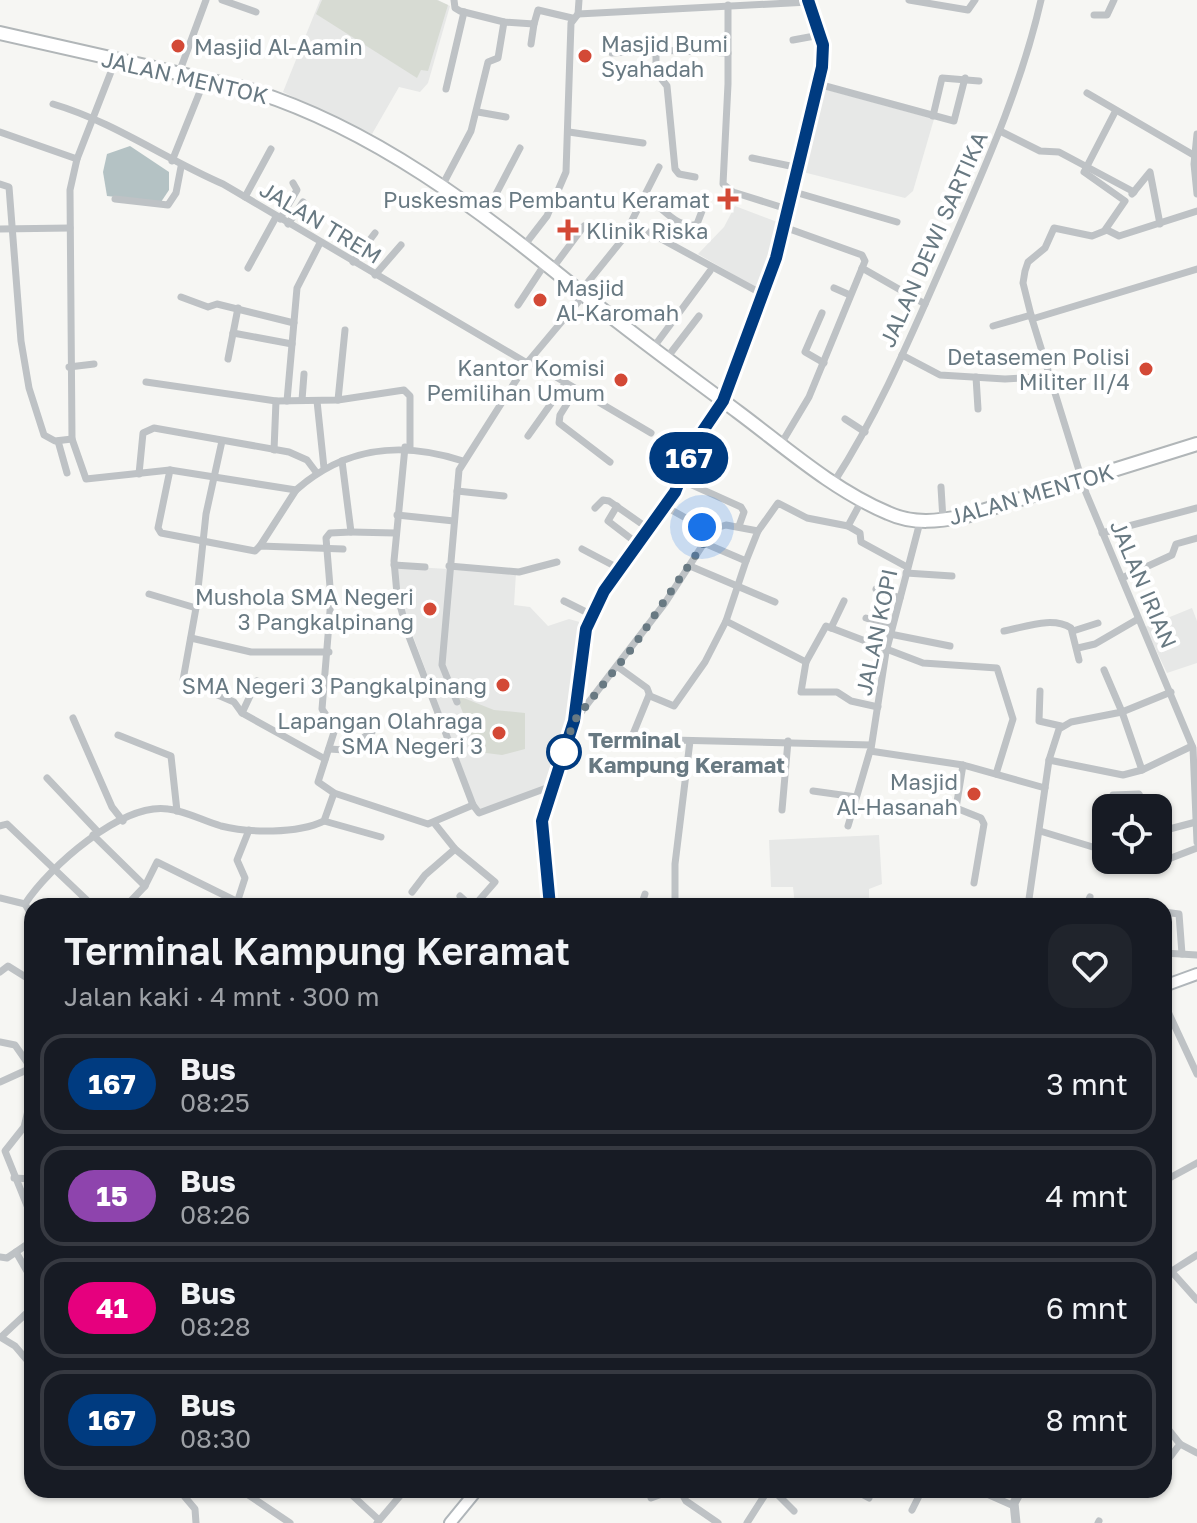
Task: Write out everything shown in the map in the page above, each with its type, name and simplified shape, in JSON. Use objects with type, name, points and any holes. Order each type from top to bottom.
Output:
[{"type":"highway","name":"JALAN MENTOK","points":[[0,33],[276,97],[393,155],[484,217],[781,444],[834,482],[889,514],[920,522],[943,520],[1197,444]]},
{"type":"main road","points":[[549,898],[542,821],[574,721],[583,639],[592,615],[620,569],[666,507],[681,480],[694,444],[723,401],[764,295],[784,227],[823,51],[808,1]]},
{"type":"main road","points":[[1172,983],[1197,974]]},
{"type":"main road","points":[[450,1523],[470,1498]]},
{"type":"street","points":[[179,73],[206,0]]},
{"type":"street","points":[[222,0],[256,12]]},
{"type":"street","points":[[454,0],[455,8],[464,12],[504,22],[534,24]]},
{"type":"street","points":[[523,247],[547,216],[563,180],[569,132],[575,16],[579,0]]},
{"type":"street","points":[[909,0],[965,10],[972,8],[975,0]]},
{"type":"street","name":"JALAN DEWI SARTIKA","points":[[834,482],[865,432],[902,355],[1000,131],[1026,61],[1041,0]]},
{"type":"street","points":[[1094,15],[1107,15],[1114,0]]},
{"type":"street","points":[[531,44],[538,10],[575,16],[663,4],[808,1]]},
{"type":"street","points":[[728,5],[723,184],[733,192],[787,209]]},
{"type":"street","points":[[446,89],[464,12]]},
{"type":"street","points":[[442,186],[478,112],[488,63],[498,58],[504,22]]},
{"type":"street","points":[[793,40],[820,35]]},
{"type":"street","points":[[612,53],[656,50],[728,53]]},
{"type":"street","points":[[656,50],[656,72],[667,83],[675,169],[679,174],[695,177]]},
{"type":"street","points":[[116,59],[77,159],[70,190],[69,367],[72,439],[88,480],[170,470],[296,490]]},
{"type":"street","points":[[933,116],[942,78],[979,81]]},
{"type":"street","points":[[818,84],[954,121],[965,78]]},
{"type":"street","points":[[172,161],[205,79]]},
{"type":"street","points":[[1087,93],[1115,112],[1196,156]]},
{"type":"street","name":"JALAN TREM","points":[[53,104],[94,116],[181,167],[245,197],[651,433]]},
{"type":"street","points":[[478,112],[506,117]]},
{"type":"street","points":[[1115,112],[1086,165],[1086,176],[1125,201]]},
{"type":"street","points":[[1000,131],[1040,151],[1059,152],[1134,192]]},
{"type":"street","points":[[0,132],[77,159]]},
{"type":"street","points":[[569,132],[643,143]]},
{"type":"street","points":[[1197,134],[1197,194]]},
{"type":"street","points":[[484,217],[520,148]]},
{"type":"street","points":[[245,197],[271,149]]},
{"type":"street","points":[[752,158],[795,167]]},
{"type":"street","points":[[115,199],[168,205],[176,193],[181,167]]},
{"type":"street","points":[[457,702],[442,665],[449,566],[463,461],[528,362],[582,294],[632,223],[659,167]]},
{"type":"street","points":[[1160,224],[1151,172],[1146,173],[1105,230],[1119,236],[1160,224],[1197,211]]},
{"type":"street","points":[[248,268],[297,190],[293,183]]},
{"type":"street","points":[[0,184],[9,187],[29,388],[44,435],[58,441],[72,439]]},
{"type":"street","points":[[791,191],[897,222]]},
{"type":"street","points":[[646,197],[662,206],[671,218],[689,226],[697,224],[702,211]]},
{"type":"street","points":[[288,224],[303,202]]},
{"type":"street","points":[[632,223],[764,295]]},
{"type":"street","points":[[518,305],[584,226]]},
{"type":"street","points":[[781,444],[800,416],[865,261],[862,255],[784,227]]},
{"type":"street","points":[[0,229],[70,228]]},
{"type":"street","name":"JALAN IRIAN","points":[[1105,230],[1092,236],[1053,229],[1045,248],[1028,262],[1023,283],[1102,533],[1192,746],[1197,845]]},
{"type":"street","points":[[353,262],[375,233]]},
{"type":"street","points":[[287,401],[299,283],[320,243]]},
{"type":"street","points":[[375,275],[401,245]]},
{"type":"street","points":[[862,268],[925,304]]},
{"type":"street","points":[[993,326],[1197,269]]},
{"type":"street","points":[[653,348],[710,271]]},
{"type":"street","points":[[834,288],[850,295]]},
{"type":"street","points":[[181,297],[208,307],[217,304],[294,323]]},
{"type":"street","points":[[228,359],[238,308]]},
{"type":"street","points":[[822,313],[805,351],[824,363]]},
{"type":"street","points":[[666,359],[699,316]]},
{"type":"street","points":[[338,400],[345,330]]},
{"type":"street","points":[[233,333],[292,344]]},
{"type":"street","points":[[902,355],[940,375],[1050,376]]},
{"type":"street","points":[[69,367],[94,364]]},
{"type":"street","points":[[302,400],[304,374]]},
{"type":"street","points":[[976,377],[978,409]]},
{"type":"street","points":[[146,382],[276,401],[338,400],[399,389],[408,392],[407,448],[397,515],[394,565],[397,594],[408,634],[473,805],[479,813],[552,786]]},
{"type":"street","points":[[528,436],[565,384]]},
{"type":"street","points":[[575,391],[560,415],[559,423],[610,462]]},
{"type":"street","points":[[274,450],[276,401]]},
{"type":"street","points":[[317,401],[320,470]]},
{"type":"street","points":[[845,419],[865,432]]},
{"type":"street","points":[[139,474],[143,433],[149,428],[274,450],[307,460],[320,470]]},
{"type":"street","points":[[58,441],[67,473]]},
{"type":"street","points":[[222,441],[202,541],[196,608],[183,680],[234,702],[242,713],[325,759]]},
{"type":"street","points":[[170,470],[158,530],[164,534],[255,551],[296,490],[320,470],[342,461],[407,448],[463,461]]},
{"type":"street","points":[[342,461],[351,532]]},
{"type":"street","points":[[681,480],[741,507],[744,512],[739,526]]},
{"type":"street","points":[[941,487],[943,520]]},
{"type":"street","points":[[457,491],[504,496]]},
{"type":"street","points":[[595,508],[603,500],[649,529]]},
{"type":"street","points":[[848,526],[862,500]]},
{"type":"street","points":[[649,695],[670,706],[677,704],[705,662],[726,621],[758,531],[778,503],[807,518],[848,526],[860,533],[861,542],[907,570],[952,576]]},
{"type":"street","points":[[617,506],[608,521],[638,544]]},
{"type":"street","points":[[666,507],[705,531],[726,525],[758,531]]},
{"type":"street","points":[[1102,533],[1197,508]]},
{"type":"street","points":[[397,515],[454,521]]},
{"type":"street","name":"JALAN KOPI","points":[[848,826],[871,748],[886,652],[920,522]]},
{"type":"street","points":[[574,721],[618,667],[690,566],[704,543],[705,531]]},
{"type":"street","points":[[395,533],[328,534],[326,549],[331,599],[322,709],[335,729],[318,782],[334,793],[435,824],[455,849],[495,883],[480,898]]},
{"type":"street","points":[[1122,578],[1172,555],[1176,544],[1197,538]]},
{"type":"street","points":[[704,543],[746,561]]},
{"type":"street","points":[[260,546],[343,549]]},
{"type":"street","points":[[582,549],[620,569]]},
{"type":"street","points":[[449,566],[519,572],[557,562]]},
{"type":"street","points":[[394,565],[425,567]]},
{"type":"street","points":[[690,566],[775,602]]},
{"type":"street","points":[[876,589],[900,598]]},
{"type":"street","points":[[149,594],[196,608]]},
{"type":"street","points":[[300,598],[331,599]]},
{"type":"street","points":[[564,601],[592,615]]},
{"type":"street","points":[[831,628],[844,601]]},
{"type":"street","points":[[866,618],[891,630],[950,646]]},
{"type":"street","points":[[1078,648],[1095,644],[1138,619]]},
{"type":"street","points":[[726,621],[806,662]]},
{"type":"street","points":[[1004,631],[1055,621],[1069,625],[1079,660]]},
{"type":"street","points":[[1073,631],[1098,623]]},
{"type":"street","points":[[878,707],[851,701],[837,692],[801,692],[806,662],[824,628],[923,663],[999,669],[999,685],[1013,722],[996,774]]},
{"type":"street","points":[[191,638],[251,652],[329,652]]},
{"type":"street","points":[[618,667],[647,688],[649,695],[631,739],[788,741],[871,748],[963,765],[1045,788]]},
{"type":"street","points":[[1104,670],[1142,770]]},
{"type":"street","points":[[242,713],[257,681]]},
{"type":"street","points":[[1040,691],[1039,721],[1061,726],[1122,712],[1171,692]]},
{"type":"street","points":[[73,718],[112,807],[123,821]]},
{"type":"street","points":[[1029,898],[1049,760],[1061,726]]},
{"type":"street","points":[[329,749],[345,750],[372,732]]},
{"type":"street","points":[[118,735],[171,756],[177,811]]},
{"type":"street","points":[[675,898],[675,864],[690,741]]},
{"type":"street","points":[[782,810],[788,741]]},
{"type":"street","points":[[1049,760],[1114,774],[1142,770],[1192,746]]},
{"type":"street","points":[[963,765],[955,805],[958,810],[981,818],[984,824],[974,883]]},
{"type":"street","points":[[47,778],[145,886]]},
{"type":"street","points":[[813,791],[856,797]]},
{"type":"street","points":[[324,821],[334,793]]},
{"type":"street","points":[[435,824],[473,805]]},
{"type":"street","points":[[30,898],[55,869],[96,834],[152,809],[177,811],[218,825],[249,830],[324,821],[381,837]]},
{"type":"street","points":[[1172,828],[1196,822]]},
{"type":"street","points":[[0,826],[7,824],[85,898]]},
{"type":"street","points":[[239,898],[245,878],[237,860],[249,830]]},
{"type":"street","points":[[1040,831],[1092,847]]},
{"type":"street","points":[[1172,857],[1197,845]]},
{"type":"street","points":[[412,892],[425,875],[455,849]]},
{"type":"street","points":[[134,898],[145,886],[154,864],[160,862],[226,898]]},
{"type":"street","points":[[644,898],[645,894]]},
{"type":"street","points":[[0,898],[24,904]]},
{"type":"street","points":[[1172,913],[1179,914],[1182,954]]},
{"type":"street","points":[[1172,953],[1197,955]]},
{"type":"street","points":[[0,972],[8,966],[24,976]]},
{"type":"street","points":[[1172,1020],[1197,1074]]},
{"type":"street","points":[[0,1042],[15,1045],[24,1057]]},
{"type":"street","points":[[0,1082],[24,1072]]},
{"type":"street","points":[[24,1127],[6,1145],[6,1158],[24,1200]]},
{"type":"street","points":[[1172,1177],[1197,1163]]},
{"type":"street","points":[[14,1178],[24,1179]]},
{"type":"street","points":[[0,1257],[7,1258],[24,1246]]},
{"type":"street","points":[[16,1252],[24,1266]]},
{"type":"street","points":[[1172,1271],[1197,1255]]},
{"type":"street","points":[[1172,1278],[1197,1300]]},
{"type":"street","points":[[24,1315],[1,1337],[24,1359]]},
{"type":"street","points":[[1172,1434],[1180,1444],[1197,1453]]},
{"type":"street","points":[[1172,1454],[1180,1444]]},
{"type":"street","points":[[186,1498],[195,1509],[196,1523]]},
{"type":"street","points":[[253,1498],[290,1523]]},
{"type":"street","points":[[357,1498],[378,1522],[398,1498]]},
{"type":"street","points":[[683,1498],[706,1520],[718,1523]]},
{"type":"street","points":[[747,1523],[764,1498]]},
{"type":"street","points":[[779,1498],[794,1511]]},
{"type":"street","points":[[912,1510],[918,1498]]},
{"type":"street","points":[[996,1498],[1014,1506]]},
{"type":"street","points":[[1016,1523],[1014,1506],[1018,1498]]},
{"type":"shaded area","points":[[320,0],[438,0],[450,6],[428,83],[420,92],[399,87],[372,134],[283,92]]},
{"type":"shaded area","points":[[322,0],[437,0],[448,5],[428,71],[421,70],[417,78],[316,14]]},
{"type":"shaded area","points":[[820,88],[934,119],[913,191],[905,198],[799,171]]},
{"type":"shaded area","points":[[130,146],[169,172],[169,190],[161,202],[107,196],[103,172],[107,154]]},
{"type":"shaded area","points":[[735,206],[780,223],[772,262],[760,290],[698,254],[724,227]]},
{"type":"shaded area","name":"SMA Negeri 3 Pangkalpinang","points":[[398,566],[516,573],[514,605],[530,607],[548,626],[569,619],[583,623],[578,646],[576,709],[550,783],[479,813],[404,612],[397,587]]},
{"type":"shaded area","points":[[1192,608],[1197,621],[1197,663],[1167,673],[1145,627]]},
{"type":"shaded area","name":"Lapangan Olahraga SMA Negeri 3","points":[[456,695],[494,710],[525,713],[525,749],[502,755],[478,752]]},
{"type":"shaded area","points":[[879,835],[882,884],[869,889],[869,898],[794,898],[793,887],[771,887],[769,840]]},
{"type":"bus line","name":"167","points":[[548,898],[542,821],[574,721],[586,629],[604,591],[666,507],[681,480],[694,444],[723,401],[780,243],[795,167],[822,67],[823,45],[808,0]]},
{"type":"place","name":"Masjid Al-Aamin","points":[[178,46]]},
{"type":"place","name":"Masjid Bumi Syahadah","points":[[585,56]]},
{"type":"place","name":"Puskesmas Pembantu Keramat","points":[[728,199]]},
{"type":"place","name":"Klinik Riska","points":[[568,230]]},
{"type":"place","name":"Masjid Al-Karomah","points":[[540,300]]},
{"type":"place","name":"Detasemen Polisi Militer II/4","points":[[1146,369]]},
{"type":"place","name":"Kantor Komisi Pemilihan Umum","points":[[621,380]]},
{"type":"place","name":"Mushola SMA Negeri 3 Pangkalpinang","points":[[430,609]]},
{"type":"place","name":"SMA Negeri 3 Pangkalpinang","points":[[503,685]]},
{"type":"place","name":"Lapangan Olahraga SMA Negeri 3","points":[[499,733]]},
{"type":"place","name":"Terminal Kampung Keramat","points":[[564,752]]},
{"type":"place","name":"Masjid Al-Hasanah","points":[[974,794]]},
{"type":"route","points":[[564,752],[560,762],[574,721],[633,647],[704,543],[706,534],[702,527]]}]
